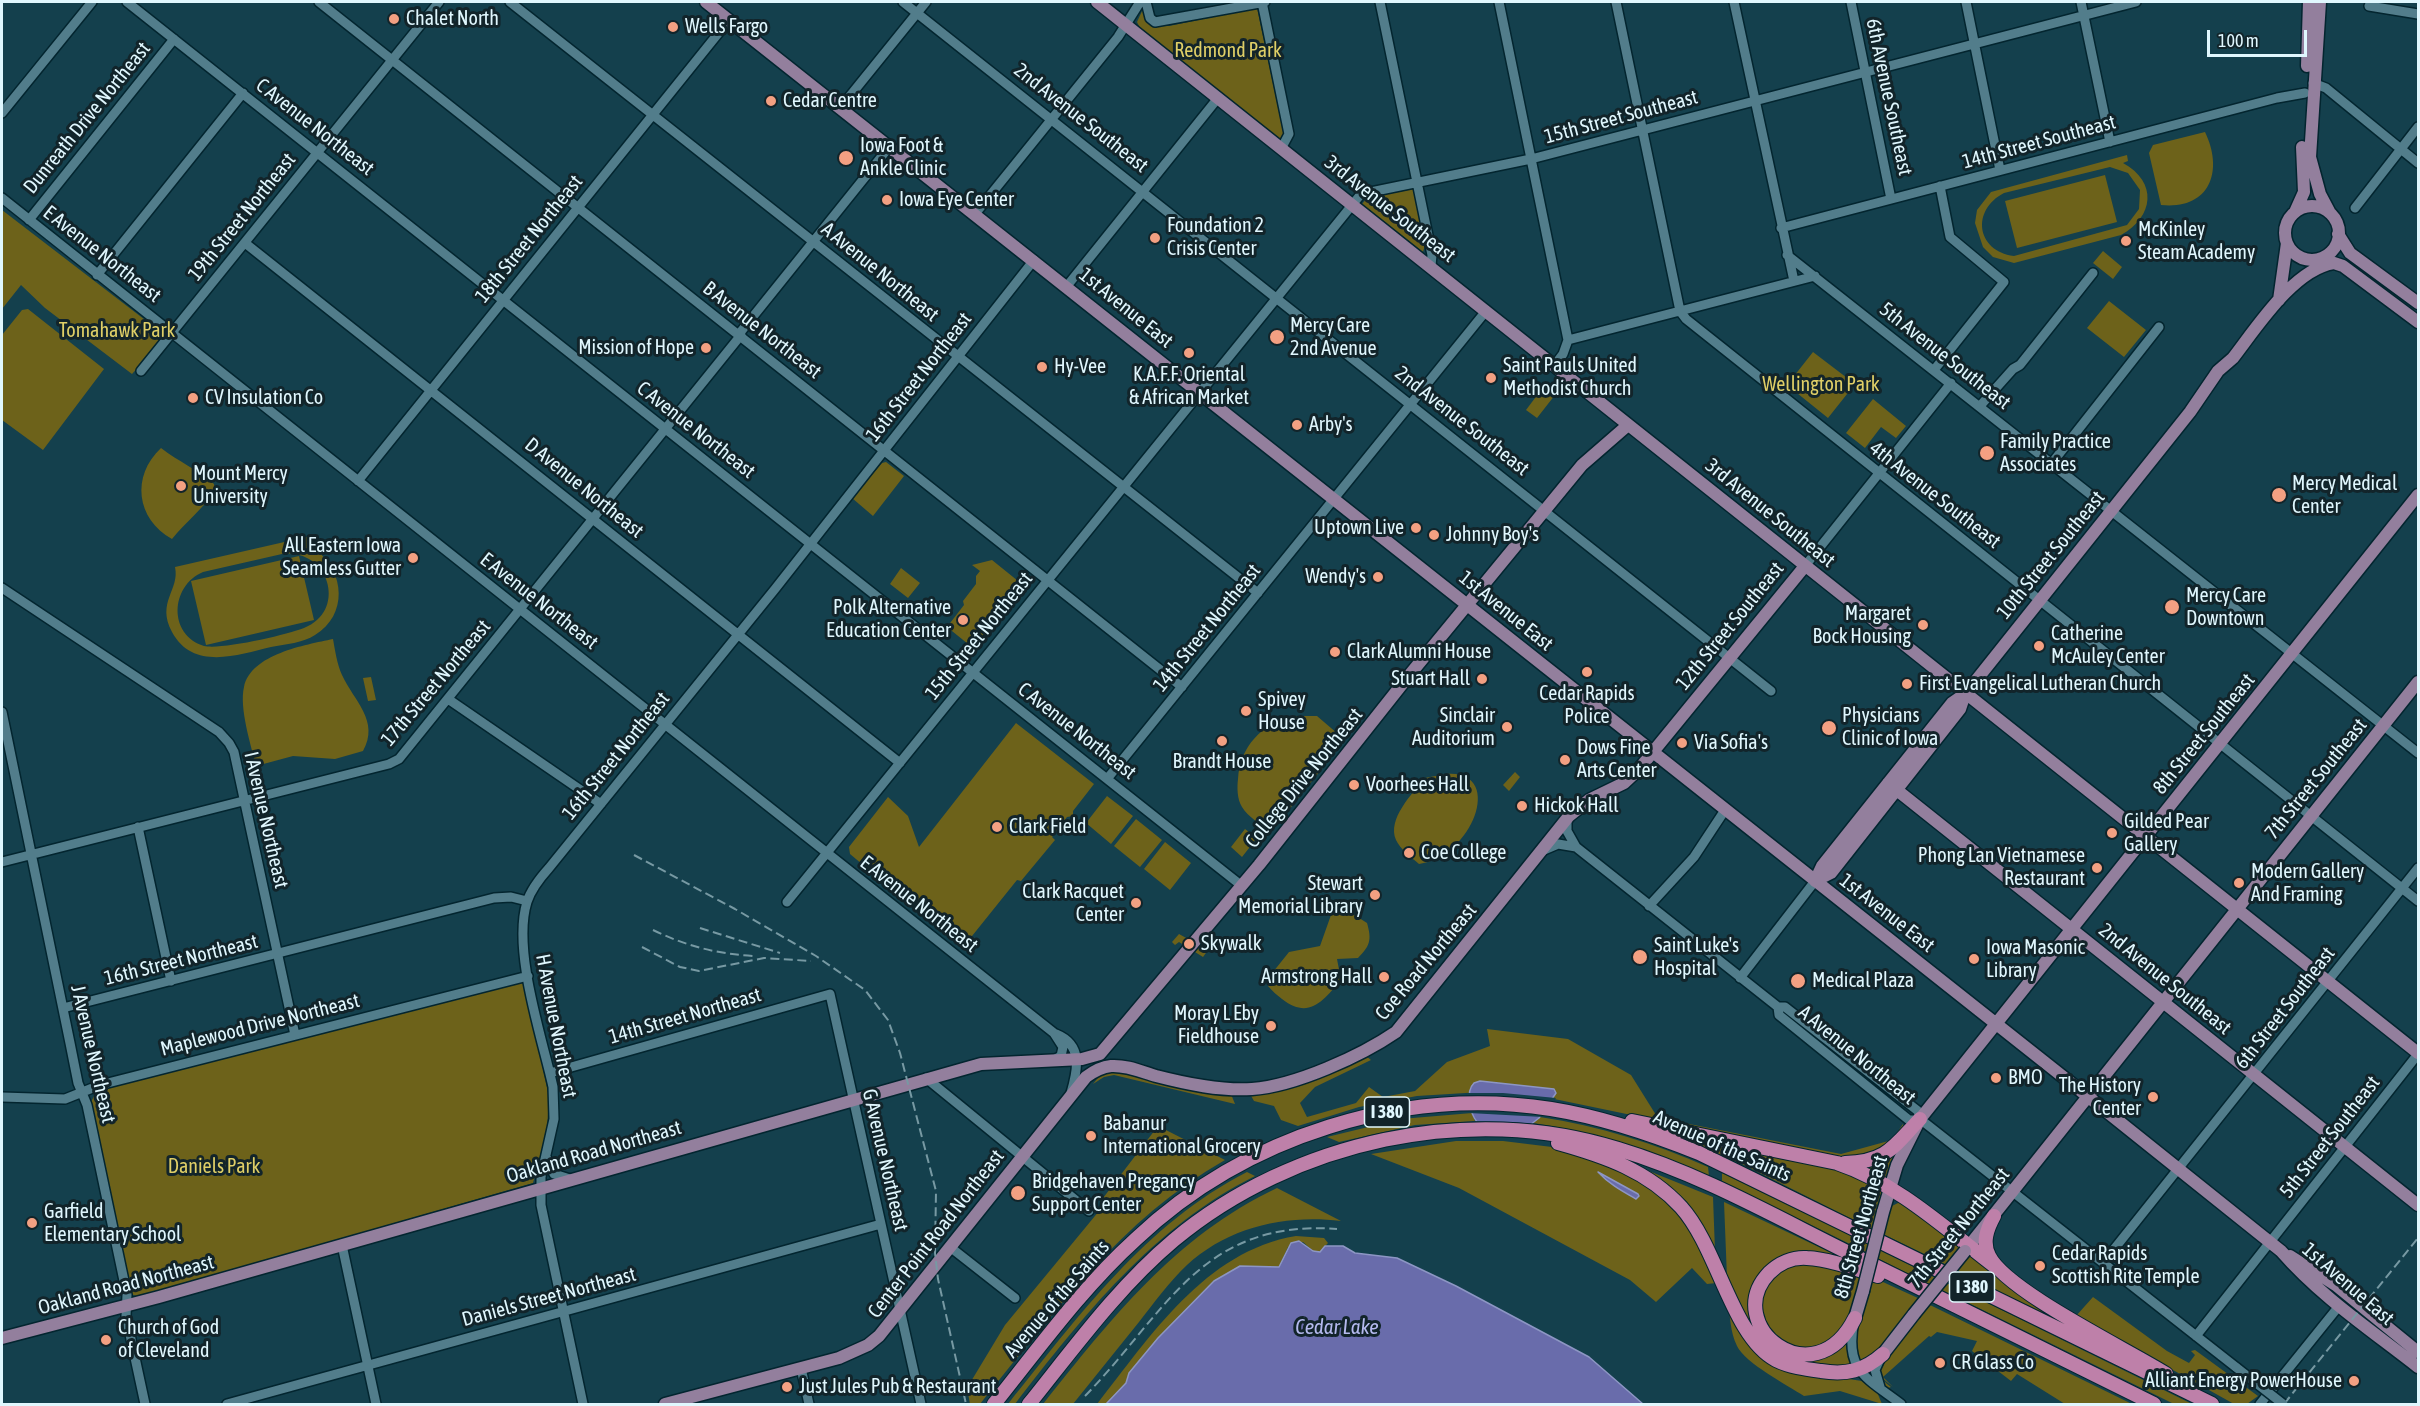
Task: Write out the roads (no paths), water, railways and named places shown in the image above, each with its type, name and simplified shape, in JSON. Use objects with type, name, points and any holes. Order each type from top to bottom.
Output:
[{"type":"highway","name":"Avenue of the Saints","points":[[996,1402],[1071,1309],[1119,1255],[1171,1209],[1218,1176],[1300,1136],[1398,1110],[1480,1103],[1568,1112],[1651,1134],[1743,1174],[2207,1402]]},
{"type":"highway","points":[[1568,1112],[1669,1127],[1837,1163],[1867,1173],[2044,1303],[2148,1363],[2207,1402]]},
{"type":"highway","points":[[1837,1163],[1860,1162],[1888,1152],[1902,1142],[1920,1119]]},
{"type":"highway","name":"Avenue of the Saints","points":[[1029,1404],[1135,1276],[1192,1227],[1245,1192],[1315,1160],[1390,1139],[1463,1130],[1531,1132],[1586,1140],[1676,1169],[2154,1404]]},
{"type":"highway","points":[[1531,1132],[1630,1167],[1672,1198],[1687,1214],[1706,1242],[1744,1325],[1759,1347],[1771,1357],[1787,1365],[1843,1373],[1859,1371],[1883,1354]]},
{"type":"highway","points":[[1994,1216],[1986,1244],[1990,1258],[1997,1268]]},
{"type":"highway","points":[[1855,1317],[1845,1335],[1827,1350],[1812,1355],[1792,1354],[1773,1343],[1764,1333],[1758,1319],[1757,1296],[1763,1281],[1774,1269],[1792,1260],[1807,1258],[1876,1275],[1969,1312]]},
{"type":"main road","name":"1st Avenue East","points":[[707,2],[2269,1242],[2337,1286],[2418,1352]]},
{"type":"main road","name":"3rd Avenue Southeast","points":[[1097,2],[2418,1053]]},
{"type":"main road","points":[[2309,2],[2310,157],[2319,191],[2338,226],[2333,248],[2328,254],[2311,259]]},
{"type":"main road","points":[[2282,297],[2287,243],[2286,226],[2304,192],[2302,155],[2320,2]]},
{"type":"main road","points":[[2295,212],[2309,206],[2324,209],[2330,213]]},
{"type":"main road","points":[[2338,234],[2350,253],[2418,303]]},
{"type":"main road","points":[[2287,243],[2297,255],[2334,263],[2416,318]]},
{"type":"main road","name":"10th Street Southeast","points":[[1815,881],[1822,866],[1892,786],[1952,703],[1965,694],[2190,412],[2214,376],[2233,358],[2282,297],[2296,275],[2311,259]]},
{"type":"main road","name":"10th Street Southeast","points":[[2282,297],[2314,268],[2334,263]]},
{"type":"main road","points":[[2368,284],[2375,281],[2394,291],[2403,291]]},
{"type":"main road","name":"College Drive Northeast","points":[[1166,974],[1242,886],[1545,511],[1593,454],[1628,425]]},
{"type":"main road","name":"8th Street Southeast","points":[[1996,1023],[2145,836],[2221,745],[2418,495]]},
{"type":"main road","name":"12th Street Southeast","points":[[1653,753],[1804,566]]},
{"type":"main road","name":"7th Street Southeast","points":[[2088,1097],[2418,682]]},
{"type":"main road","name":"Coe Road Northeast","points":[[1072,1096],[1096,1070],[1124,1067],[1184,1082],[1231,1089],[1252,1089],[1305,1077],[1379,1042],[1402,1026],[1567,818],[1588,800],[1624,783],[1653,753]]},
{"type":"main road","name":"2nd Avenue Southeast","points":[[1892,786],[2418,1205]]},
{"type":"main road","name":"Oakland Road Northeast","points":[[2,1338],[126,1306],[926,1078],[987,1063],[1053,1061],[1100,1054],[1114,1040],[1166,974]]},
{"type":"main road","name":"8th Street Northeast","points":[[1855,1317],[1900,1156],[1920,1119],[1996,1023]]},
{"type":"main road","points":[[1114,1040],[1114,1058],[1124,1067]]},
{"type":"main road","name":"Center Point Road Northeast","points":[[665,1404],[839,1358],[868,1345],[901,1312],[950,1247],[1072,1096]]},
{"type":"main road","name":"7th Street Northeast","points":[[1883,1354],[2088,1097]]},
{"type":"main road","name":"1st Avenue East","points":[[2281,1251],[2307,1279],[2418,1367]]},
{"type":"street","points":[[2,113],[92,2]]},
{"type":"street","name":"C Avenue Northeast","points":[[127,2],[1242,886]]},
{"type":"street","name":"B Avenue Northeast","points":[[319,2],[1049,579],[1182,687]]},
{"type":"street","name":"19th Street Northeast","points":[[141,371],[439,2]]},
{"type":"street","name":"A Avenue Northeast","points":[[510,2],[1257,593]]},
{"type":"street","name":"2nd Avenue Southeast","points":[[903,2],[1771,691]]},
{"type":"street","points":[[841,107],[926,2]]},
{"type":"street","points":[[1146,2],[1150,18],[1155,22],[1263,2],[1289,134],[1281,148]]},
{"type":"street","points":[[1380,2],[1432,255],[1431,266]]},
{"type":"street","points":[[1499,2],[1568,340],[1563,354],[1554,366]]},
{"type":"street","points":[[1616,2],[1680,311]]},
{"type":"street","points":[[1734,2],[1794,281]]},
{"type":"street","name":"6th Avenue Southeast","points":[[1851,2],[1891,199]]},
{"type":"street","points":[[1966,2],[2001,170]]},
{"type":"street","points":[[2081,2],[2110,142]]},
{"type":"street","name":"15th Street Southeast","points":[[1199,392],[1352,205],[1365,193],[1531,159],[2136,2]]},
{"type":"street","points":[[975,214],[1127,26],[1138,4]]},
{"type":"street","points":[[2368,6],[2417,16]]},
{"type":"street","name":"18th Street Northeast","points":[[358,481],[729,20]]},
{"type":"street","name":"Dunreath Drive Northeast","points":[[29,219],[174,39]]},
{"type":"street","points":[[2309,88],[2326,88],[2418,163]]},
{"type":"street","name":"14th Street Southeast","points":[[1782,228],[2309,88]]},
{"type":"street","points":[[97,274],[243,93]]},
{"type":"street","points":[[1067,286],[1218,98]]},
{"type":"street","points":[[2355,208],[2418,128]]},
{"type":"street","name":"17th Street Northeast","points":[[2,862],[389,764],[406,751],[666,429],[890,146]]},
{"type":"street","name":"6th Avenue Southeast","points":[[1934,370],[2004,282],[1950,237],[1940,186]]},
{"type":"street","name":"E Avenue Northeast","points":[[2,198],[827,854],[1054,1033],[1070,1041],[1076,1059]]},
{"type":"street","name":"D Avenue Northeast","points":[[245,243],[900,763]]},
{"type":"street","name":"5th Avenue Southeast","points":[[1787,255],[2418,753]]},
{"type":"street","name":"16th Street Northeast","points":[[63,1008],[494,898],[511,897],[527,901],[537,883],[811,544],[1034,260]]},
{"type":"street","points":[[1980,406],[2013,369],[2020,365],[2093,273]]},
{"type":"street","points":[[1568,340],[1815,276]]},
{"type":"street","points":[[1334,499],[1486,311]]},
{"type":"street","name":"4th Avenue Southeast","points":[[1680,311],[1686,319],[1879,474],[2418,901]]},
{"type":"street","points":[[2052,463],[2158,327]]},
{"type":"street","name":"12th Street Southeast","points":[[1804,566],[1951,384]]},
{"type":"street","name":"15th Street Northeast","points":[[788,902],[1199,392]]},
{"type":"street","name":"14th Street Northeast","points":[[1107,779],[1334,499]]},
{"type":"street","name":"I Avenue Northeast","points":[[2,588],[219,732],[230,743],[234,752],[295,1035]]},
{"type":"street","points":[[448,699],[601,804]]},
{"type":"street","name":"J Avenue Northeast","points":[[2,712],[63,1008],[127,1295],[126,1316],[145,1404]]},
{"type":"street","points":[[1649,906],[1694,857],[1725,810]]},
{"type":"street","points":[[1567,818],[1567,831],[1576,847]]},
{"type":"street","points":[[138,827],[171,981]]},
{"type":"street","points":[[1541,852],[1558,844],[1576,847]]},
{"type":"street","name":"A Avenue Northeast","points":[[1576,847],[1778,1007],[1785,1006],[1918,1111],[1920,1119],[2283,1404]]},
{"type":"street","name":"6th Street Southeast","points":[[2103,1263],[2418,868]]},
{"type":"street","points":[[1740,978],[1815,881]]},
{"type":"street","name":"H Avenue Northeast","points":[[527,901],[522,938],[528,976],[550,1072],[554,1119],[540,1188],[542,1213],[583,1404]]},
{"type":"street","name":"Maplewood Drive Northeast","points":[[2,1096],[61,1100],[83,1093],[100,1084],[528,976]]},
{"type":"street","name":"14th Street Northeast","points":[[550,1072],[830,994]]},
{"type":"street","name":"G Avenue Northeast","points":[[830,994],[921,1404]]},
{"type":"street","points":[[1053,1061],[1061,1056],[1063,1047],[1054,1033]]},
{"type":"street","name":"5th Street Southeast","points":[[2196,1336],[2418,1053]]},
{"type":"street","points":[[1072,1096],[1076,1059]]},
{"type":"street","points":[[926,1078],[1089,1211]]},
{"type":"street","points":[[546,1156],[552,1172],[559,1177],[570,1179]]},
{"type":"street","name":"Daniels Street Northeast","points":[[227,1404],[881,1224]]},
{"type":"street","points":[[342,1245],[376,1404]]},
{"type":"street","points":[[950,1247],[1016,1298]]},
{"type":"street","points":[[2260,1404],[2339,1306]]},
{"type":"street","name":"8th Street Northeast","points":[[1855,1317],[1852,1343],[1859,1371]]},
{"type":"street","name":"7th Street Northeast","points":[[1880,1387],[1875,1370],[1883,1354]]},
{"type":"street","points":[[801,1368],[809,1404]]},
{"type":"street","points":[[1859,1371],[1901,1404]]},
{"type":"water","points":[[1480,1081],[1554,1089],[1556,1093],[1539,1118],[1530,1125],[1477,1122],[1472,1113],[1469,1097],[1471,1087]]},
{"type":"water","points":[[1598,1172],[1639,1196],[1636,1199],[1611,1184]]},
{"type":"water","name":"Cedar Lake","points":[[1299,1241],[1313,1251],[1320,1252],[1325,1246],[1343,1246],[1355,1253],[1397,1258],[1456,1286],[1589,1357],[1643,1404],[1106,1404],[1126,1383],[1129,1373],[1158,1338],[1214,1281],[1240,1266],[1279,1267],[1291,1243]]},
{"type":"railway","points":[[634,855],[816,956],[865,990],[888,1020],[900,1053],[936,1191],[935,1253],[938,1279],[966,1404]]},
{"type":"railway","points":[[700,928],[780,953]]},
{"type":"railway","points":[[653,930],[702,948],[754,956]]},
{"type":"railway","points":[[642,947],[680,967],[699,971],[764,958],[811,961]]},
{"type":"railway","points":[[1085,1396],[1165,1304],[1191,1277],[1219,1255],[1252,1239],[1290,1230],[1337,1229]]},
{"type":"railway","points":[[2284,1404],[2418,1238]]},
{"type":"place","name":"Chalet North","points":[[394,19]]},
{"type":"place","name":"Wells Fargo","points":[[673,27]]},
{"type":"place","name":"Cedar Centre","points":[[771,101]]},
{"type":"place","name":"Iowa Foot & Ankle Clinic","points":[[846,158]]},
{"type":"place","name":"Iowa Eye Center","points":[[887,200]]},
{"type":"place","name":"Foundation 2 Crisis Center","points":[[1155,238]]},
{"type":"place","name":"McKinley Steam Academy","points":[[2126,241]]},
{"type":"place","name":"Mercy Care 2nd Avenue","points":[[1277,337]]},
{"type":"place","name":"Mission of Hope","points":[[706,348]]},
{"type":"place","name":"K.A.F.F. Oriental & African Market","points":[[1189,353]]},
{"type":"place","name":"Hy-Vee","points":[[1042,367]]},
{"type":"place","name":"Saint Pauls United Methodist Church","points":[[1491,378]]},
{"type":"place","name":"CV Insulation Co","points":[[193,398]]},
{"type":"place","name":"Arby's","points":[[1297,425]]},
{"type":"place","name":"Family Practice Associates","points":[[1987,453]]},
{"type":"place","name":"Mount Mercy University","points":[[181,486]]},
{"type":"place","name":"Mercy Medical Center","points":[[2279,495]]},
{"type":"place","name":"Uptown Live","points":[[1416,528]]},
{"type":"place","name":"Johnny Boy's","points":[[1434,535]]},
{"type":"place","name":"All Eastern Iowa Seamless Gutter","points":[[413,558]]},
{"type":"place","name":"Wendy's","points":[[1378,577]]},
{"type":"place","name":"Mercy Care Downtown","points":[[2172,607]]},
{"type":"place","name":"Polk Alternative Education Center","points":[[963,620]]},
{"type":"place","name":"Margaret Bock Housing","points":[[1923,625]]},
{"type":"place","name":"Catherine McAuley Center","points":[[2039,646]]},
{"type":"place","name":"Clark Alumni House","points":[[1335,652]]},
{"type":"place","name":"Cedar Rapids Police","points":[[1587,672]]},
{"type":"place","name":"Stuart Hall","points":[[1482,679]]},
{"type":"place","name":"First Evangelical Lutheran Church","points":[[1907,684]]},
{"type":"place","name":"Spivey House","points":[[1246,711]]},
{"type":"place","name":"Sinclair Auditorium","points":[[1507,727]]},
{"type":"place","name":"Physicians Clinic of Iowa","points":[[1829,728]]},
{"type":"place","name":"Brandt House","points":[[1222,741]]},
{"type":"place","name":"Via Sofia's","points":[[1682,743]]},
{"type":"place","name":"Dows Fine Arts Center","points":[[1565,760]]},
{"type":"place","name":"Voorhees Hall","points":[[1354,785]]},
{"type":"place","name":"Hickok Hall","points":[[1522,806]]},
{"type":"place","name":"Clark Field","points":[[997,827]]},
{"type":"place","name":"Gilded Pear Gallery","points":[[2112,833]]},
{"type":"place","name":"Coe College","points":[[1409,853]]},
{"type":"place","name":"Phong Lan Vietnamese Restaurant","points":[[2097,868]]},
{"type":"place","name":"Modern Gallery And Framing","points":[[2239,883]]},
{"type":"place","name":"Stewart Memorial Library","points":[[1375,895]]},
{"type":"place","name":"Clark Racquet Center","points":[[1136,903]]},
{"type":"place","name":"Skywalk","points":[[1189,944]]},
{"type":"place","name":"Saint Luke's Hospital","points":[[1640,957]]},
{"type":"place","name":"Iowa Masonic Library","points":[[1974,959]]},
{"type":"place","name":"Armstrong Hall","points":[[1384,977]]},
{"type":"place","name":"Medical Plaza","points":[[1798,981]]},
{"type":"place","name":"Moray L Eby Fieldhouse","points":[[1271,1026]]},
{"type":"place","name":"BMO","points":[[1996,1078]]},
{"type":"place","name":"The History Center","points":[[2153,1097]]},
{"type":"place","name":"Babanur International Grocery","points":[[1091,1136]]},
{"type":"place","name":"Bridgehaven Pregancy Support Center","points":[[1018,1193]]},
{"type":"place","name":"Garfield Elementary School","points":[[32,1223]]},
{"type":"place","name":"Cedar Rapids Scottish Rite Temple","points":[[2040,1266]]},
{"type":"place","name":"Church of God of Cleveland","points":[[106,1340]]},
{"type":"place","name":"CR Glass Co","points":[[1940,1363]]},
{"type":"place","name":"Alliant Energy PowerHouse","points":[[2354,1381]]},
{"type":"place","name":"Just Jules Pub & Restaurant","points":[[787,1387]]},
{"type":"park label","name":"Redmond Park","points":[[1228,51]]},
{"type":"park label","name":"Tomahawk Park","points":[[117,331]]},
{"type":"park label","name":"Wellington Park","points":[[1821,385]]},
{"type":"park label","name":"Daniels Park","points":[[214,1167]]}]
